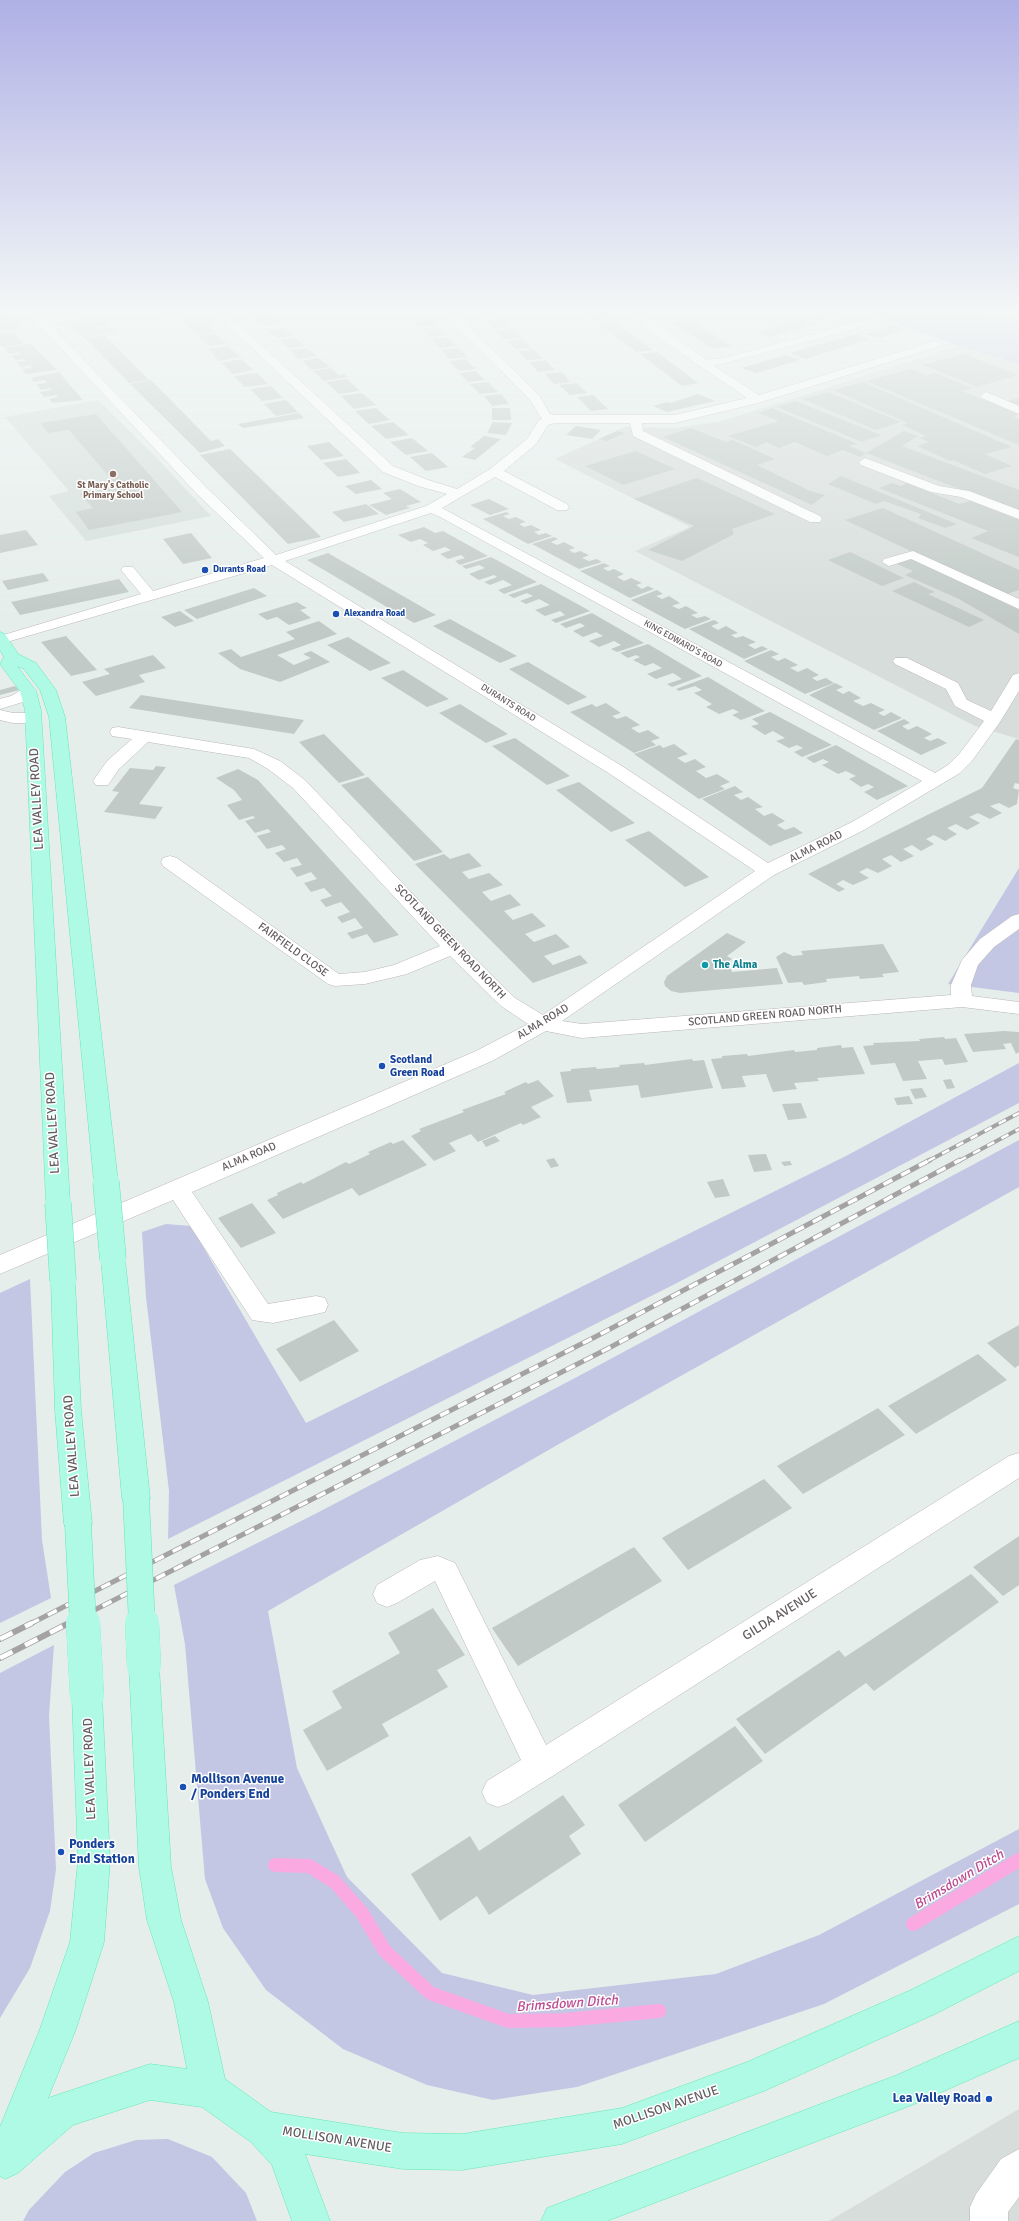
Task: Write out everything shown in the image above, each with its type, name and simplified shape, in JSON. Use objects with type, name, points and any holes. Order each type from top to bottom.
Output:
[{"type":"main road","points":[[1,638],[12,657],[30,666],[48,690],[57,717],[106,1182],[136,1498],[155,1867],[164,1920],[191,2002],[209,2090]]},
{"type":"main road","name":"LEA VALLEY ROAD","points":[[2,2163],[58,2029],[87,1942],[94,1861],[78,1524],[68,1410],[63,1281],[32,718],[33,710],[28,691],[8,664],[12,657]]},
{"type":"main road","points":[[32,718],[46,714],[48,690]]},
{"type":"main road","name":"MOLLISON AVENUE","points":[[264,2129],[403,2151],[462,2152],[622,2126],[750,2078],[923,2002],[1019,1953]]},
{"type":"main road","points":[[560,2221],[899,2092],[998,2050],[1019,2039]]},
{"type":"main road","points":[[2,2163],[62,2110],[150,2082],[209,2090],[264,2129],[286,2153],[309,2213],[310,2221]]},
{"type":"street","name":"DURANTS ROAD","points":[[130,415],[202,491],[274,560],[610,766],[768,871]]},
{"type":"street","points":[[330,415],[388,469],[423,483],[458,493]]},
{"type":"street","points":[[544,415],[553,419],[636,420],[675,419],[693,415]]},
{"type":"street","points":[[1,638],[47,628],[274,560],[431,509],[495,472],[532,442],[543,423],[553,419]]},
{"type":"street","points":[[636,420],[637,434],[815,518]]},
{"type":"street","points":[[865,462],[936,489],[964,494],[1019,515]]},
{"type":"street","points":[[495,472],[562,507]]},
{"type":"street","name":"KING EDWARD'S ROAD","points":[[431,509],[452,518],[934,780]]},
{"type":"street","points":[[889,562],[913,555],[1019,605]]},
{"type":"street","points":[[128,570],[150,596]]},
{"type":"street","points":[[901,661],[952,686],[961,703],[994,719]]},
{"type":"street","name":"ALMA ROAD","points":[[0,1265],[484,1056],[543,1024],[768,871],[858,826],[954,769],[966,757],[994,719],[1019,678]]},
{"type":"street","points":[[0,704],[17,699],[28,691]]},
{"type":"street","points":[[0,715],[13,718],[32,718]]},
{"type":"street","name":"SCOTLAND GREEN ROAD NORTH","points":[[118,732],[254,754],[274,765],[299,784],[453,948],[508,1002],[543,1024],[582,1030],[962,1001],[1019,1008]]},
{"type":"street","points":[[102,781],[113,765],[145,736]]},
{"type":"street","name":"FAIRFIELD CLOSE","points":[[170,862],[335,980],[365,978],[400,970],[453,948]]},
{"type":"street","points":[[962,1001],[961,985],[969,964],[987,943],[1019,920]]},
{"type":"street","points":[[178,1188],[190,1210],[256,1308],[261,1313],[273,1314],[316,1305]]},
{"type":"street","name":"GILDA AVENUE","points":[[498,1792],[1019,1464]]},
{"type":"street","points":[[387,1594],[430,1569],[438,1568],[445,1572],[540,1766]]},
{"type":"street","points":[[989,2221],[988,2207],[1014,2172],[1019,2168]]},
{"type":"shaded area","name":"St Mary's Catholic Primary School","points":[[18,415],[113,415],[155,456],[211,516],[86,541],[49,496],[69,491],[5,417]]},
{"type":"shaded area","points":[[742,415],[1019,415],[1019,739],[975,726],[635,551],[690,527],[555,459],[625,427],[676,428],[722,421]]},
{"type":"shaded area","points":[[1019,868],[1019,993],[948,984]]},
{"type":"shaded area","points":[[1019,1063],[1019,1103],[673,1285],[168,1539],[169,1491],[146,1297],[142,1232],[166,1224],[191,1226],[306,1423],[846,1156]]},
{"type":"shaded area","points":[[1019,1140],[1019,1187],[559,1444],[268,1611],[297,1768],[347,1877],[442,1973],[533,1995],[716,1974],[819,1935],[1019,1829],[1019,1904],[824,2004],[577,2087],[493,2100],[427,2085],[343,2049],[266,1990],[223,1928],[205,1879],[185,1644],[174,1585],[315,1514],[575,1378]]},
{"type":"shaded area","points":[[30,1279],[42,1540],[51,1598],[0,1623],[0,1293]]},
{"type":"shaded area","points":[[54,1645],[49,1716],[56,1869],[50,1911],[30,1968],[0,2018],[0,1673]]},
{"type":"shaded area","points":[[1019,2109],[1019,2221],[829,2221]]},
{"type":"shaded area","points":[[168,2139],[212,2157],[246,2193],[257,2221],[23,2221],[29,2210],[65,2172],[94,2153],[136,2140]]},
{"type":"building","points":[[97,415],[182,512],[89,530],[76,512],[93,508],[80,494],[118,487],[69,430],[48,433],[41,423]]},
{"type":"building","points":[[161,415],[185,415],[211,441],[218,439],[225,446],[200,453]]},
{"type":"building","points":[[290,415],[301,415],[304,418],[243,428],[238,424]]},
{"type":"building","points":[[359,415],[384,415],[390,420],[369,424]]},
{"type":"building","points":[[492,415],[511,415],[511,420],[492,420]]},
{"type":"building","points":[[762,415],[788,415],[858,444],[849,446],[866,453],[860,457],[843,450],[827,456],[795,442],[779,448],[767,442],[756,447],[728,436],[779,421]]},
{"type":"building","points":[[796,415],[830,415],[881,435],[862,442]]},
{"type":"building","points":[[840,415],[883,415],[901,422],[876,430]]},
{"type":"building","points":[[889,415],[938,415],[1012,447],[985,454],[1012,466],[985,474],[953,460],[950,461],[917,446],[929,442],[919,438],[926,436],[902,425],[908,423]]},
{"type":"building","points":[[946,415],[1018,415],[1014,417],[1019,419],[1019,445]]},
{"type":"building","points":[[393,422],[409,435],[386,439],[371,426]]},
{"type":"building","points":[[493,422],[512,423],[506,435],[487,433]]},
{"type":"building","points":[[576,426],[601,430],[592,439],[566,435]]},
{"type":"building","points":[[691,428],[726,442],[733,440],[775,459],[757,465],[810,491],[825,495],[812,505],[663,437]]},
{"type":"building","points":[[617,431],[625,433],[607,441],[599,439]]},
{"type":"building","points":[[904,431],[918,436],[902,446],[1019,490],[1019,512],[866,453]]},
{"type":"building","points":[[484,436],[501,439],[475,460],[462,457],[475,448],[470,447]]},
{"type":"building","points":[[412,438],[428,451],[406,455],[390,442]]},
{"type":"building","points":[[329,442],[344,456],[321,460],[307,446]]},
{"type":"building","points":[[230,449],[321,537],[288,544],[200,455]]},
{"type":"building","points":[[636,451],[675,469],[623,485],[585,466]]},
{"type":"building","points":[[432,453],[448,467],[426,471],[410,457]]},
{"type":"building","points":[[346,459],[360,473],[338,477],[323,463]]},
{"type":"building","points":[[841,476],[957,524],[945,528],[918,518],[921,514],[884,501],[876,504],[828,484]]},
{"type":"building","points":[[697,478],[775,514],[732,529],[734,534],[682,561],[648,550],[694,526],[634,499]]},
{"type":"building","points":[[371,480],[382,489],[356,494],[345,486]]},
{"type":"building","points":[[892,483],[901,486],[907,483],[959,504],[971,501],[1019,520],[1019,557],[971,538],[988,531],[879,488]]},
{"type":"building","points":[[400,489],[421,502],[406,506],[410,508],[386,515],[369,505],[392,499],[383,493]]},
{"type":"building","points":[[489,499],[509,509],[490,515],[470,505]]},
{"type":"building","points":[[366,504],[379,514],[344,522],[332,512]]},
{"type":"building","points":[[883,508],[1019,570],[1019,590],[1004,595],[845,520]]},
{"type":"building","points":[[506,512],[510,514],[503,516],[509,519],[516,517],[526,522],[519,524],[524,527],[531,525],[541,530],[534,532],[539,535],[546,533],[552,536],[528,544],[483,519]]},
{"type":"building","points":[[424,527],[435,533],[443,531],[488,556],[460,565],[455,561],[465,558],[461,555],[448,559],[440,554],[451,550],[445,547],[433,551],[423,545],[428,543],[420,539],[411,542],[398,535]]},
{"type":"building","points":[[26,530],[38,545],[0,553],[0,535]]},
{"type":"building","points":[[191,533],[212,558],[183,564],[163,539]]},
{"type":"building","points":[[554,537],[558,539],[551,542],[557,545],[564,542],[575,548],[569,550],[574,553],[580,551],[589,555],[582,558],[589,561],[597,559],[602,562],[579,569],[532,544]]},
{"type":"building","points":[[850,552],[904,578],[882,586],[828,560]]},
{"type":"building","points":[[328,553],[436,615],[414,623],[307,560]]},
{"type":"building","points":[[491,557],[537,582],[504,594],[498,590],[512,585],[503,580],[490,585],[484,582],[497,577],[494,575],[479,580],[469,574],[485,568],[479,565],[466,569],[462,566]]},
{"type":"building","points":[[911,557],[1019,610],[1019,634],[959,599],[905,575],[913,571],[895,563]]},
{"type":"building","points":[[604,563],[610,566],[603,568],[608,571],[614,569],[624,574],[617,577],[624,581],[631,578],[642,583],[636,585],[642,589],[648,586],[654,589],[630,598],[580,571]]},
{"type":"building","points":[[43,573],[49,581],[8,590],[2,581]]},
{"type":"building","points":[[119,579],[129,592],[20,615],[11,602]]},
{"type":"building","points":[[914,582],[935,592],[928,594],[984,620],[969,627],[892,591]]},
{"type":"building","points":[[541,584],[590,611],[556,623],[551,620],[565,615],[560,611],[545,616],[535,610],[550,605],[539,599],[526,604],[520,601],[533,596],[527,593],[514,598],[508,595]]},
{"type":"building","points":[[254,588],[267,596],[197,619],[184,610]]},
{"type":"building","points":[[657,590],[663,594],[656,596],[662,599],[669,596],[680,603],[672,606],[679,609],[686,606],[698,613],[691,615],[697,618],[705,616],[711,619],[685,629],[631,600]]},
{"type":"building","points":[[297,602],[307,608],[300,610],[311,618],[289,625],[277,617],[267,620],[258,614]]},
{"type":"building","points":[[180,611],[194,621],[175,627],[161,617]]},
{"type":"building","points":[[592,613],[644,643],[617,652],[611,649],[621,645],[614,641],[599,647],[589,641],[603,636],[596,632],[583,637],[573,631],[585,626],[580,623],[566,628],[560,624]]},
{"type":"building","points":[[450,619],[517,656],[500,663],[433,626]]},
{"type":"building","points":[[714,620],[719,623],[711,626],[718,630],[726,626],[738,633],[731,635],[736,638],[743,636],[756,642],[748,645],[755,649],[762,646],[768,649],[744,659],[689,629]]},
{"type":"building","points":[[319,621],[337,634],[277,655],[294,665],[311,658],[303,654],[311,651],[330,662],[280,682],[240,669],[218,653],[231,649],[241,657],[295,639],[286,632]]},
{"type":"building","points":[[66,636],[97,670],[71,676],[41,642]]},
{"type":"building","points":[[348,637],[391,663],[370,671],[327,645]]},
{"type":"building","points":[[648,644],[702,676],[672,687],[667,684],[682,679],[673,673],[656,679],[647,674],[662,668],[653,663],[645,666],[633,660],[640,657],[636,655],[628,658],[620,653]]},
{"type":"building","points":[[771,650],[779,654],[771,657],[778,661],[785,658],[798,665],[790,668],[798,672],[807,668],[819,675],[812,678],[817,681],[826,678],[834,683],[805,694],[744,661]]},
{"type":"building","points":[[153,655],[166,668],[139,675],[145,682],[96,696],[82,682],[110,674],[104,669]]},
{"type":"building","points":[[528,662],[587,697],[568,705],[509,669]]},
{"type":"building","points":[[403,670],[449,699],[427,707],[381,678]]},
{"type":"building","points":[[708,677],[765,711],[741,720],[732,715],[739,712],[733,709],[719,714],[706,707],[712,704],[694,693],[702,690],[695,686],[679,691],[676,689]]},
{"type":"building","points":[[835,683],[843,687],[836,690],[843,694],[849,691],[861,698],[853,701],[863,706],[871,703],[885,710],[878,713],[884,716],[891,712],[902,718],[874,730],[809,695]]},
{"type":"building","points":[[15,686],[19,690],[0,695],[0,690]]},
{"type":"building","points":[[141,695],[304,720],[294,734],[129,708]]},
{"type":"building","points":[[606,703],[621,713],[612,716],[617,719],[626,716],[640,725],[631,728],[639,733],[648,730],[660,738],[651,741],[656,745],[634,753],[570,712],[592,704],[596,707]]},
{"type":"building","points":[[460,704],[508,734],[486,743],[439,713]]},
{"type":"building","points":[[770,712],[832,745],[802,757],[794,752],[803,748],[797,745],[789,748],[776,741],[785,738],[773,731],[765,735],[751,726],[759,724],[752,719]]},
{"type":"building","points":[[904,719],[910,723],[902,726],[908,730],[917,726],[932,734],[924,738],[930,741],[938,738],[947,743],[921,755],[877,731]]},
{"type":"building","points":[[324,734],[365,775],[339,783],[299,742]]},
{"type":"building","points":[[515,738],[570,776],[547,785],[492,746]]},
{"type":"building","points":[[1016,739],[1019,740],[1019,784],[1015,783],[1013,788],[1019,790],[1017,804],[1009,808],[999,803],[990,806],[1002,813],[990,819],[978,813],[969,817],[980,823],[967,830],[956,824],[947,828],[957,834],[945,841],[934,835],[926,839],[934,844],[921,851],[912,845],[903,849],[914,856],[901,862],[891,855],[882,859],[892,866],[878,873],[867,868],[859,872],[869,878],[853,885],[843,880],[836,884],[845,889],[839,892],[808,874],[982,788]]},
{"type":"building","points":[[674,744],[688,754],[677,758],[685,763],[695,759],[706,767],[696,771],[706,778],[717,774],[730,782],[720,786],[725,789],[699,799],[634,754],[660,745],[663,748]]},
{"type":"building","points":[[836,745],[908,786],[877,800],[864,792],[874,787],[868,784],[861,787],[849,779],[856,776],[846,771],[838,774],[822,765],[829,762],[823,759],[814,763],[806,758]]},
{"type":"building","points":[[156,766],[166,767],[139,804],[163,807],[155,819],[104,812],[119,792],[112,791],[130,768],[153,770]]},
{"type":"building","points":[[238,769],[258,780],[399,935],[374,943],[367,934],[352,939],[347,933],[363,928],[355,918],[342,923],[337,917],[350,912],[341,902],[326,907],[320,900],[332,896],[324,888],[311,892],[304,883],[317,879],[311,872],[297,877],[290,868],[302,865],[297,858],[284,862],[275,853],[286,849],[282,845],[267,849],[257,836],[271,832],[268,829],[255,833],[245,821],[255,818],[253,816],[239,820],[227,805],[242,800],[234,790],[216,778]]},
{"type":"building","points":[[368,777],[443,852],[414,861],[341,785]]},
{"type":"building","points":[[579,782],[635,823],[611,832],[556,790]]},
{"type":"building","points":[[735,786],[743,792],[734,795],[741,800],[748,797],[763,807],[755,809],[764,816],[772,813],[785,821],[777,825],[785,830],[794,827],[803,833],[770,846],[702,799]]},
{"type":"building","points":[[649,831],[709,877],[685,887],[625,840]]},
{"type":"building","points":[[469,853],[482,866],[462,872],[469,879],[489,873],[503,885],[482,892],[491,901],[510,894],[521,905],[504,911],[513,920],[532,913],[546,926],[525,934],[534,942],[556,934],[570,947],[544,956],[553,965],[580,955],[588,963],[533,983],[415,864],[444,854],[450,859]]},
{"type":"building","name":"The Alma","points":[[727,933],[746,942],[727,956],[732,959],[728,962],[732,972],[777,968],[783,984],[680,993],[671,991],[665,986],[664,982],[667,976]]},
{"type":"building","points":[[883,944],[899,972],[882,974],[884,977],[860,979],[859,976],[826,979],[827,982],[804,985],[802,982],[788,983],[776,957],[784,952],[793,956],[803,955],[801,951]]},
{"type":"building","points":[[1004,1031],[1019,1032],[1019,1052],[1016,1054],[1011,1043],[1003,1044],[1006,1049],[973,1052],[964,1034]]},
{"type":"building","points":[[944,1037],[945,1039],[956,1038],[968,1062],[945,1065],[942,1059],[918,1061],[927,1079],[903,1081],[895,1063],[871,1065],[863,1046],[874,1045],[873,1043],[920,1041],[919,1039]]},
{"type":"building","points":[[841,1045],[842,1048],[853,1047],[865,1074],[817,1078],[819,1081],[794,1083],[797,1089],[773,1092],[766,1074],[742,1076],[746,1087],[722,1089],[711,1059],[722,1058],[722,1056],[747,1054],[748,1056],[794,1050],[795,1052],[817,1050],[817,1048]]},
{"type":"building","points":[[692,1059],[693,1061],[704,1060],[713,1088],[641,1098],[638,1085],[589,1090],[592,1101],[567,1103],[560,1072],[571,1071],[571,1069],[596,1067],[597,1069],[620,1067],[619,1065],[644,1063],[645,1065]]},
{"type":"building","points":[[951,1079],[955,1088],[947,1089],[943,1080]]},
{"type":"building","points":[[538,1080],[554,1096],[531,1107],[541,1117],[523,1125],[521,1123],[478,1142],[471,1134],[449,1143],[456,1151],[434,1161],[411,1136],[421,1131],[419,1129],[464,1112],[462,1110],[506,1094],[504,1092],[526,1082],[528,1084]]},
{"type":"building","points":[[922,1088],[927,1097],[915,1099],[910,1089]]},
{"type":"building","points":[[909,1096],[913,1104],[897,1105],[894,1098]]},
{"type":"building","points":[[801,1103],[807,1118],[788,1120],[782,1104]]},
{"type":"building","points":[[495,1136],[500,1141],[486,1147],[482,1141]]},
{"type":"building","points":[[403,1140],[427,1165],[359,1196],[352,1188],[283,1219],[267,1200],[278,1195],[277,1193],[301,1182],[303,1184],[346,1162],[349,1164],[370,1154],[368,1152],[391,1142],[393,1144]]},
{"type":"building","points":[[766,1154],[772,1170],[754,1172],[748,1155]]},
{"type":"building","points":[[554,1158],[559,1166],[551,1168],[546,1160]]},
{"type":"building","points":[[790,1161],[792,1165],[784,1166],[781,1162]]},
{"type":"building","points":[[723,1179],[730,1196],[715,1198],[707,1182]]},
{"type":"building","points":[[252,1203],[276,1233],[241,1248],[218,1218]]},
{"type":"building","points":[[334,1320],[359,1351],[300,1382],[276,1349]]},
{"type":"building","points":[[1019,1325],[1019,1365],[1015,1368],[987,1343]]},
{"type":"building","points":[[978,1354],[1007,1380],[916,1434],[888,1406]]},
{"type":"building","points":[[878,1408],[905,1435],[803,1494],[777,1466]]},
{"type":"building","points":[[764,1479],[792,1508],[688,1570],[662,1538]]},
{"type":"building","points":[[1019,1536],[1019,1585],[1003,1596],[973,1567]]},
{"type":"building","points":[[634,1547],[662,1581],[518,1666],[492,1628]]},
{"type":"building","points":[[971,1574],[999,1602],[874,1691],[866,1683],[765,1754],[736,1719],[839,1650],[845,1657]]},
{"type":"building","points":[[433,1608],[465,1655],[437,1670],[448,1687],[382,1724],[389,1736],[327,1771],[303,1730],[342,1708],[332,1691],[400,1653],[388,1633]]},
{"type":"building","points":[[735,1726],[763,1761],[645,1842],[618,1805]]},
{"type":"building","points":[[563,1795],[585,1825],[569,1836],[581,1854],[489,1915],[477,1896],[440,1921],[411,1874],[470,1836],[479,1851]]},
{"type":"waterway","name":"Brimsdown Ditch","points":[[913,1924],[1019,1860]]},
{"type":"waterway","name":"Brimsdown Ditch","points":[[275,1865],[309,1866],[335,1882],[362,1913],[385,1951],[430,1993],[508,2021],[565,2020],[659,2011]]},
{"type":"railway","points":[[928,1161],[1019,1113]]},
{"type":"railway","points":[[959,1161],[1019,1129]]},
{"type":"railway","points":[[30,1624],[595,1337],[930,1160]]},
{"type":"railway","points":[[67,1624],[607,1349],[960,1160]]},
{"type":"railway","points":[[0,1658],[69,1623]]},
{"type":"railway","points":[[0,1639],[30,1624]]},
{"type":"place","name":"St Mary's Catholic Primary School","points":[[113,474]]},
{"type":"place","name":"Durants Road","points":[[205,570]]},
{"type":"place","name":"Alexandra Road","points":[[336,614]]},
{"type":"place","name":"The Alma","points":[[705,965]]},
{"type":"place","name":"Scotland Green Road","points":[[382,1066]]},
{"type":"place","name":"Mollison Avenue / Ponders End","points":[[183,1787]]},
{"type":"place","name":"Ponders End Station","points":[[61,1852]]},
{"type":"place","name":"Lea Valley Road","points":[[989,2099]]}]
